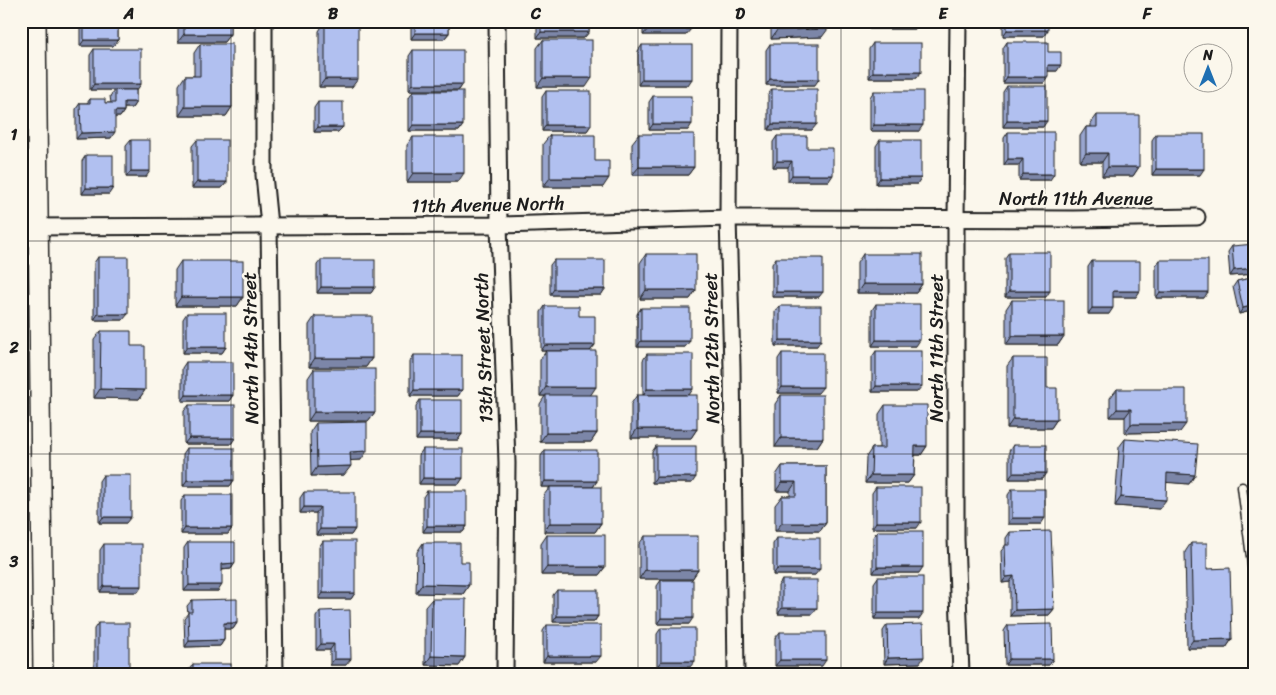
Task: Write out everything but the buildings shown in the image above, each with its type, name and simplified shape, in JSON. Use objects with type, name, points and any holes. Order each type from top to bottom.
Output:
[{"type":"street","points":[[36,21],[30,227],[43,674]]},
{"type":"street","name":"North 14th Street","points":[[264,21],[264,175],[269,225],[275,674]]},
{"type":"street","name":"13th Street North","points":[[496,21],[499,224],[507,463],[505,674]]},
{"type":"street","name":"North 12th Street","points":[[728,21],[728,218],[736,674]]},
{"type":"street","name":"North 11th Street","points":[[958,21],[956,539],[961,674]]},
{"type":"street","name":"North 11th Avenue","points":[[956,218],[1197,217]]},
{"type":"street","name":"11th Avenue North","points":[[30,227],[499,224],[728,218],[956,218]]},
{"type":"lane","points":[[1242,487],[1255,588]]}]
